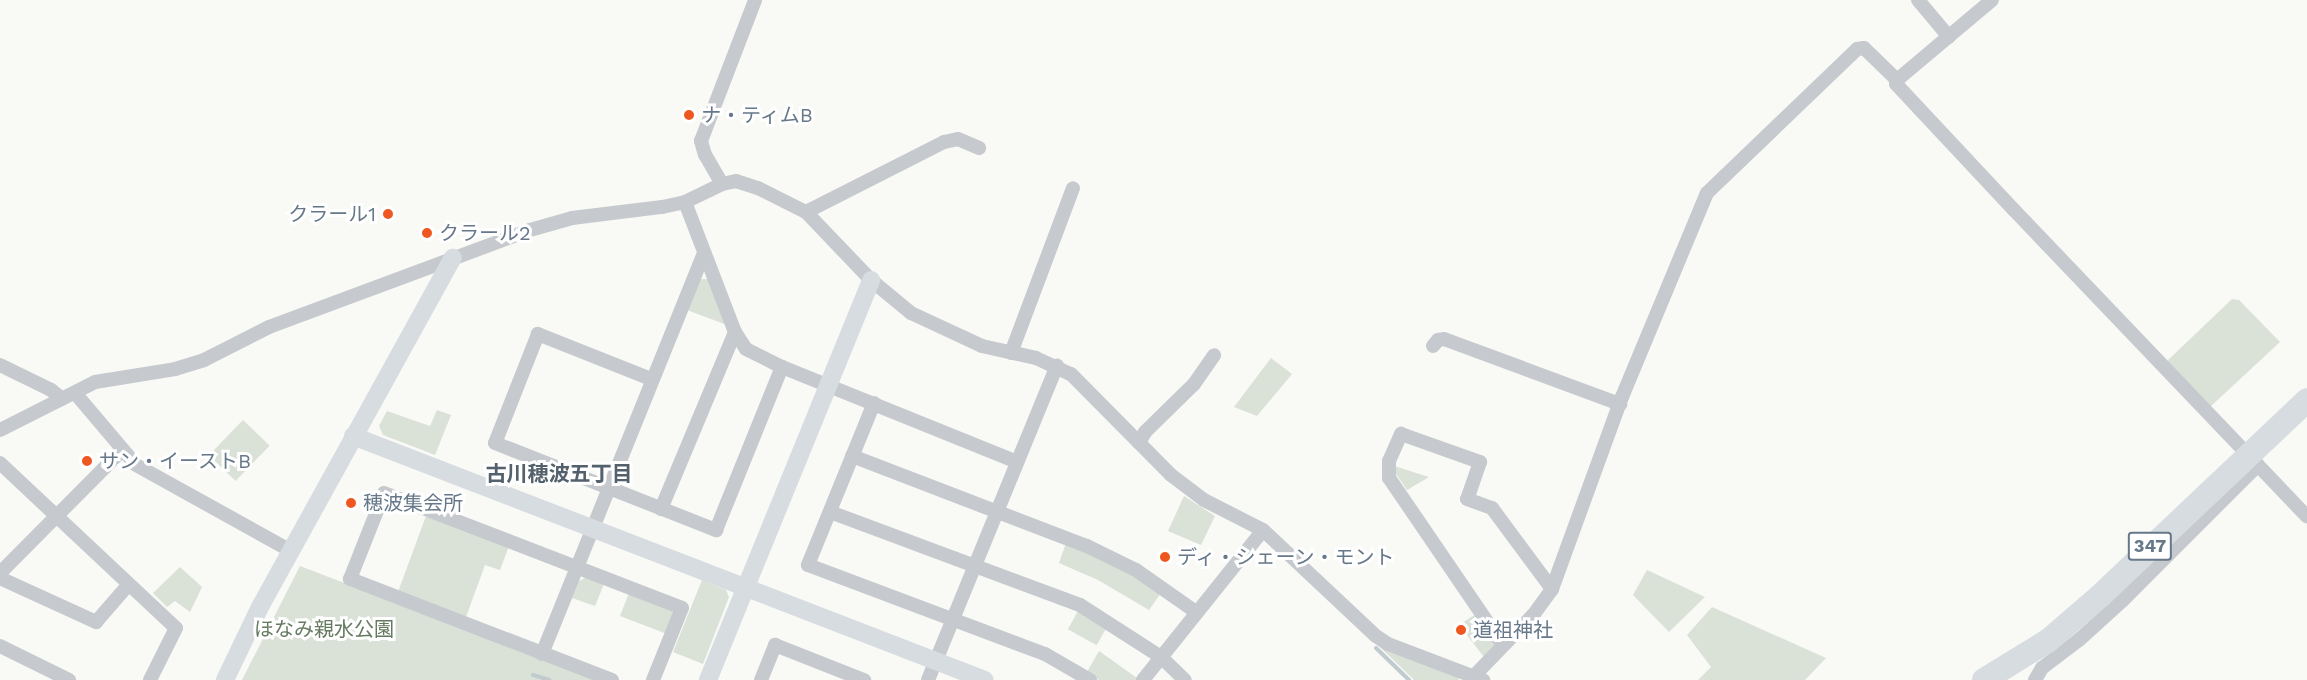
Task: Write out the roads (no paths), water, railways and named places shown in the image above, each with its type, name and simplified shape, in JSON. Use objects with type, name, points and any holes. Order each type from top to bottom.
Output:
[{"type":"highway","name":"347","points":[[1984,680],[2049,640],[2253,460],[2307,400]]},
{"type":"street","points":[[722,184],[705,155],[701,141],[755,0]]},
{"type":"street","points":[[1918,0],[1949,37]]},
{"type":"street","points":[[1897,80],[1992,0]]},
{"type":"street","points":[[0,430],[95,382],[175,369],[204,360],[269,327],[560,220],[685,202],[722,184],[745,183],[806,212],[871,280],[898,304],[938,327],[982,346],[1057,365],[1071,374],[1187,489],[1263,530],[1376,636],[1388,644],[1476,678],[1503,645],[1534,614],[1552,589],[1620,404],[1707,193],[1857,49],[1864,48],[1897,80],[1896,84],[2014,210],[2307,517]]},
{"type":"street","points":[[806,212],[950,140],[958,140],[979,148]]},
{"type":"street","points":[[1011,353],[1073,188]]},
{"type":"street","points":[[685,202],[703,255],[735,332],[746,349],[782,367],[1017,462]]},
{"type":"street","points":[[542,654],[590,530],[703,255]]},
{"type":"street","points":[[225,680],[353,436],[453,258]]},
{"type":"street","points":[[708,680],[871,280]]},
{"type":"street","points":[[661,508],[735,332]]},
{"type":"street","points":[[651,379],[538,334],[495,443],[716,530],[782,367]]},
{"type":"street","points":[[1433,346],[1438,340],[1444,339],[1620,404]]},
{"type":"street","points":[[1139,443],[1145,432],[1194,384],[1214,355]]},
{"type":"street","points":[[0,365],[51,390],[62,399]]},
{"type":"street","points":[[928,680],[1057,365]]},
{"type":"street","points":[[75,393],[136,465],[291,551]]},
{"type":"street","points":[[874,404],[808,565],[1045,654],[1090,680]]},
{"type":"street","points":[[1503,645],[1389,478],[1389,461],[1401,434],[1480,462],[1467,499],[1492,508],[1552,589]]},
{"type":"street","points":[[353,436],[590,530],[985,680]]},
{"type":"street","points":[[0,573],[122,450]]},
{"type":"street","points":[[852,456],[1086,546],[1136,570],[1196,612]]},
{"type":"street","points":[[2035,680],[2042,668],[2080,639],[2123,600],[2253,460]]},
{"type":"street","points":[[0,463],[176,628],[150,680]]},
{"type":"street","points":[[612,680],[350,579],[384,493],[682,608],[653,680]]},
{"type":"street","points":[[830,512],[1080,605],[1161,657],[1185,680]]},
{"type":"street","points":[[1143,680],[1263,530]]},
{"type":"street","points":[[0,578],[96,622],[129,584]]},
{"type":"street","points":[[762,680],[775,645],[864,680]]},
{"type":"street","points":[[0,646],[69,680]]},
{"type":"waterway","points":[[1376,648],[1409,680]]},
{"type":"waterway","points":[[533,675],[549,680]]},
{"type":"place","name":"ナ・ティムB","points":[[689,115]]},
{"type":"place","name":"クラール1","points":[[388,214]]},
{"type":"place","name":"クラール2","points":[[427,233]]},
{"type":"place","name":"サン・イーストB","points":[[87,461]]},
{"type":"place","name":"穂波集会所","points":[[351,503]]},
{"type":"place","name":"ディ・シェーン・モント","points":[[1165,557]]},
{"type":"place","name":"道祖神社","points":[[1461,630]]},
{"type":"district","name":"古川穂波五丁目","points":[[559,474]]},
{"type":"park label","name":"ほなみ親水公園","points":[[324,629]]}]
